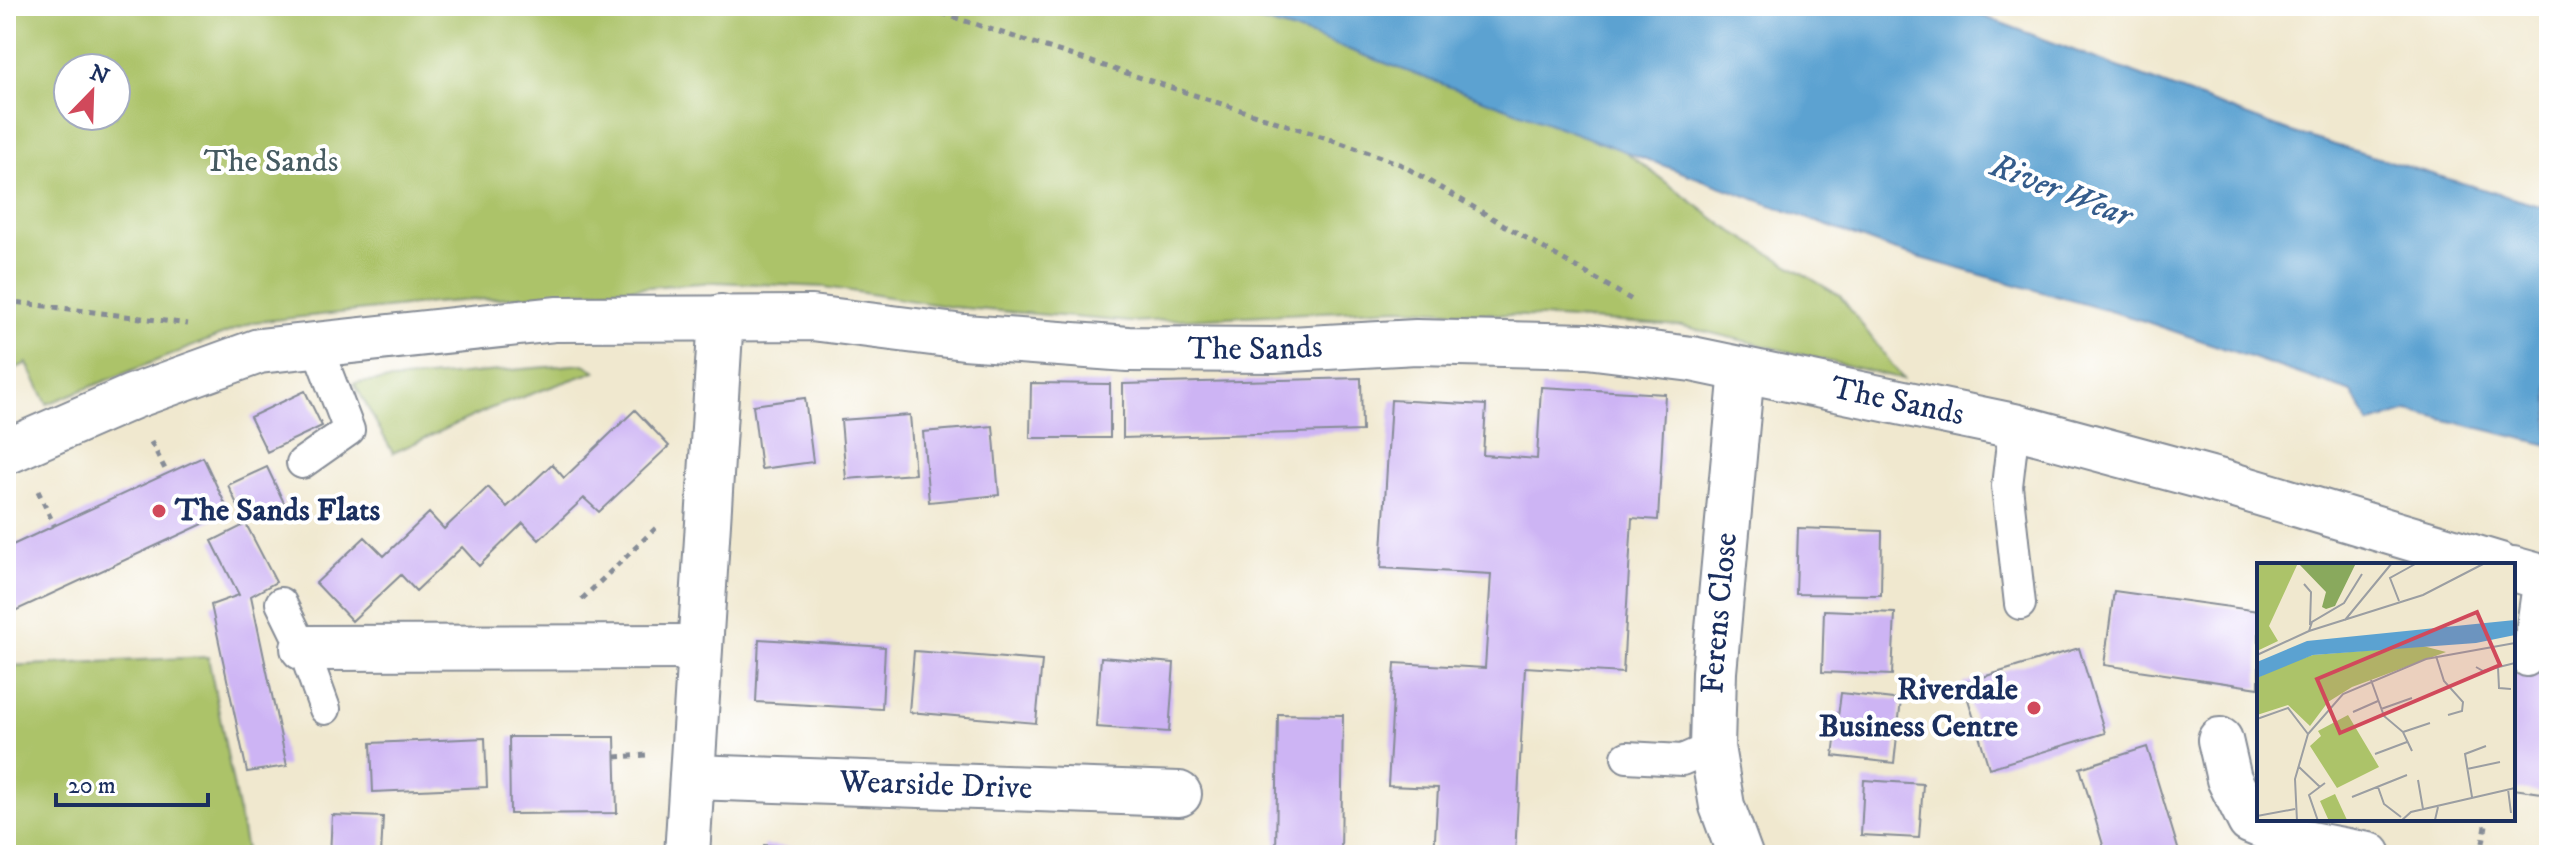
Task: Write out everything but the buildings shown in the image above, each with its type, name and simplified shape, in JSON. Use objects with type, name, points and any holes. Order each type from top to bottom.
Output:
[{"type":"street","points":[[687,855],[721,317]]},
{"type":"street","name":"The Sands","points":[[6,452],[132,397],[259,351],[556,319],[812,318],[964,337],[1128,349],[1273,350],[1416,342],[1587,346],[1692,359],[2014,426],[2229,484],[2495,563]]},
{"type":"street","name":"Ferens Close","points":[[1740,855],[1722,806],[1712,747],[1714,672],[1742,370]]},
{"type":"street","points":[[303,648],[698,647]]},
{"type":"street","points":[[2220,740],[2229,779],[2250,821],[2300,842],[2369,855]]},
{"type":"street","name":"Wearside Drive","points":[[692,777],[1179,794]]},
{"type":"lane","points":[[302,463],[349,430],[316,344]]},
{"type":"lane","points":[[2014,426],[2007,486],[2020,604]]},
{"type":"lane","points":[[2525,572],[2527,661]]},
{"type":"lane","points":[[281,603],[303,648],[325,709]]},
{"type":"lane","points":[[1627,757],[1682,760],[1712,747]]},
{"type":"path","points":[[919,6],[1400,164],[1606,287],[1644,306]]},
{"type":"path","points":[[6,301],[189,324]]},
{"type":"path","points":[[532,647],[712,475]]},
{"type":"path","points":[[2481,855],[2487,821]]},
{"type":"green space","name":"The Sands","points":[[6,6],[1205,6],[1306,34],[1623,150],[1724,226],[1840,296],[1903,379],[1682,326],[1399,308],[1131,322],[952,307],[825,287],[715,282],[433,303],[254,322],[47,404],[27,363],[6,373]]},
{"type":"green space","points":[[584,364],[596,371],[489,409],[393,453],[354,383]]},
{"type":"green space","points":[[208,657],[247,855],[6,855],[6,666]]},
{"type":"water","name":"River Wear","points":[[1205,6],[1956,6],[2288,131],[2549,209],[2549,445],[2408,411],[2369,424],[2352,392],[2141,320],[1893,250],[1306,34]]},
{"type":"place","name":"The Sands Flats","points":[[159,511]]},
{"type":"place","name":"Riverdale Business Centre","points":[[2034,708]]}]
